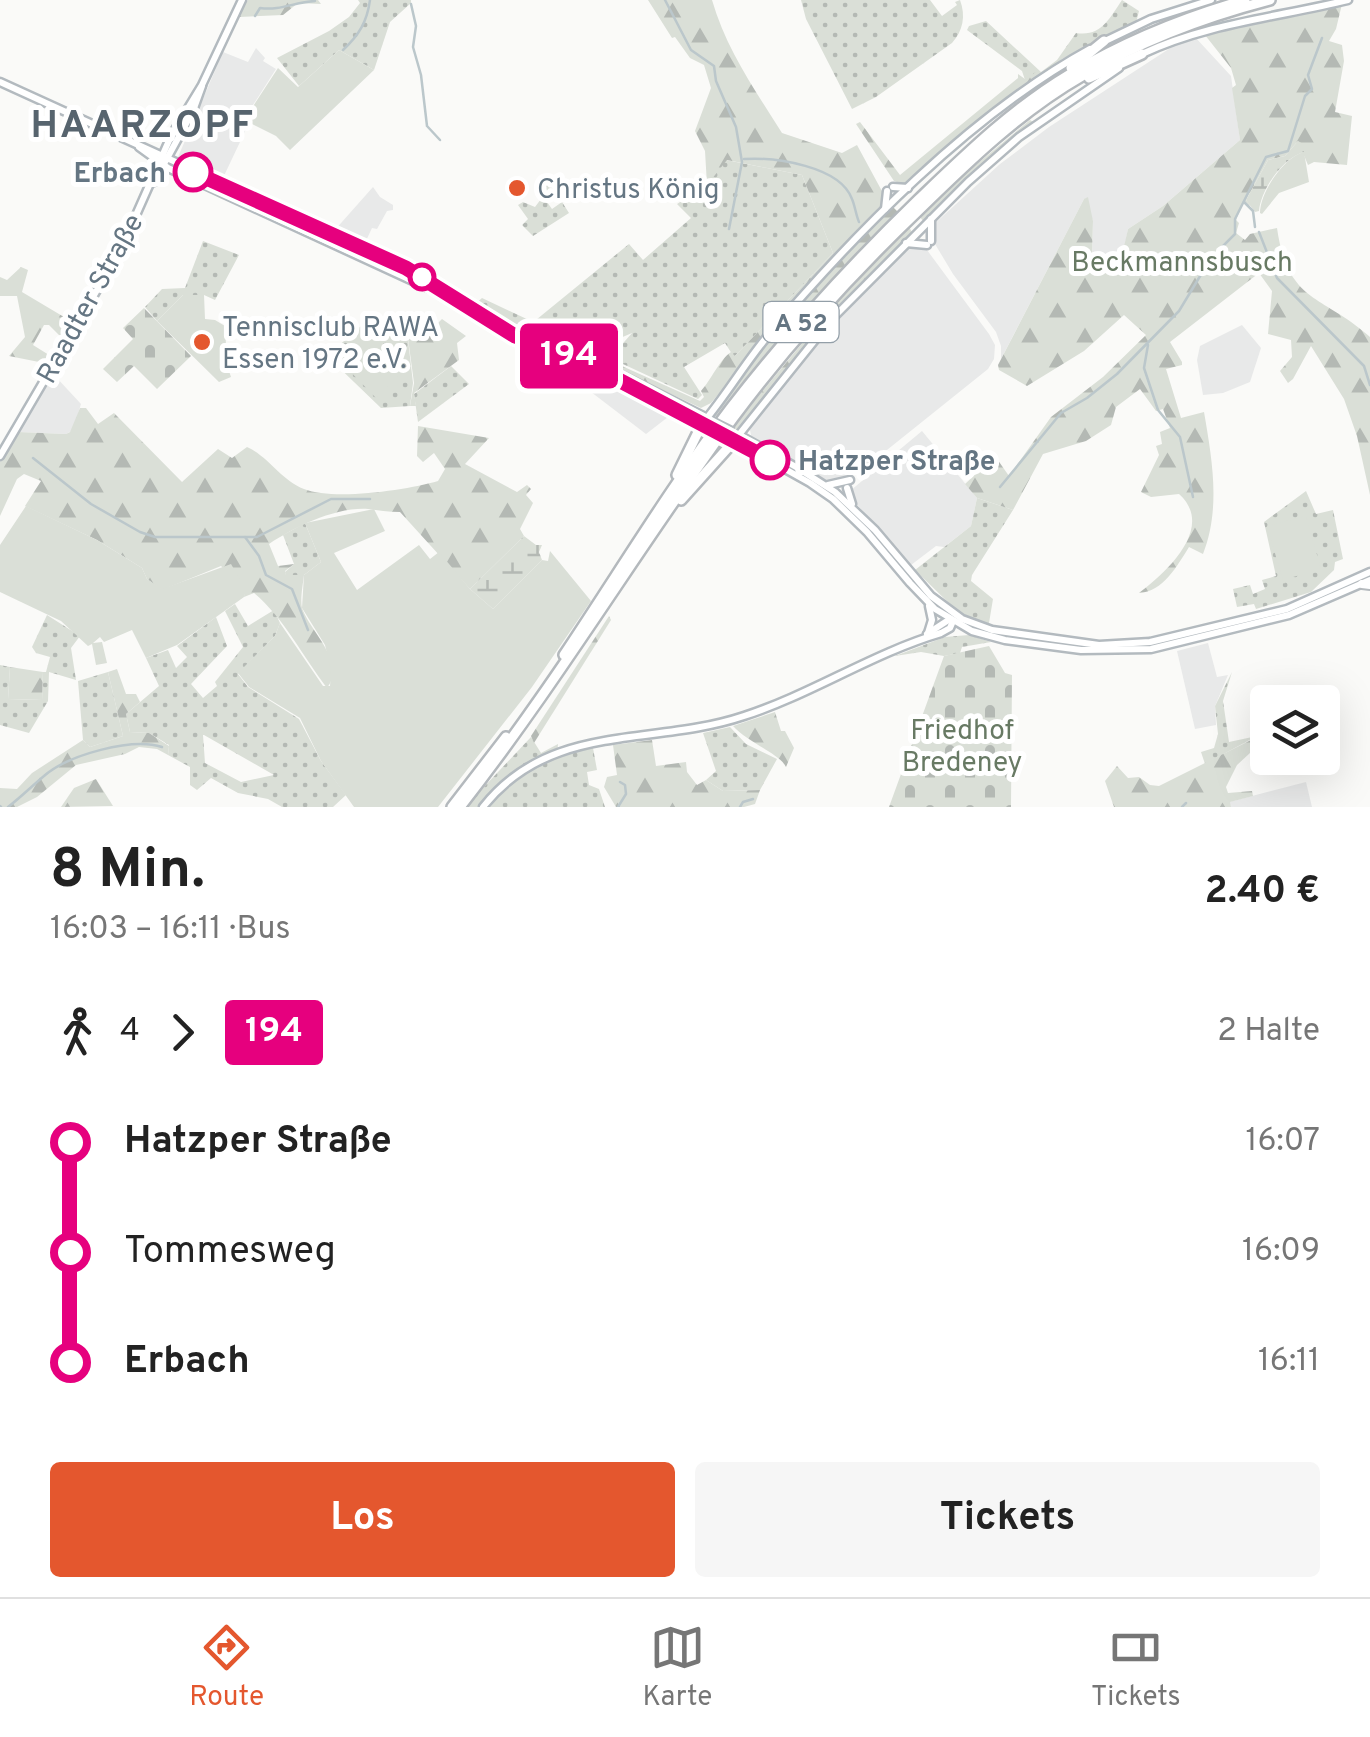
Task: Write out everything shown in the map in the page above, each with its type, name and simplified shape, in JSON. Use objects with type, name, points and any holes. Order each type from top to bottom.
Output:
[{"type":"highway","name":"A 52","points":[[452,807],[545,683],[729,411],[839,280],[950,169],[1091,62],[1141,38],[1246,0]]},
{"type":"highway","name":"A 52","points":[[460,807],[539,702],[735,416],[835,296],[956,173],[1038,99],[1157,38],[1270,0]]},
{"type":"highway","points":[[1038,99],[1104,41]]},
{"type":"highway","points":[[1038,99],[1142,54]]},
{"type":"highway","points":[[660,510],[703,420]]},
{"type":"highway","points":[[656,529],[727,450],[734,436]]},
{"type":"highway","points":[[727,450],[746,444]]},
{"type":"main road","name":"Raadter Straße","points":[[0,456],[122,249],[242,0]]},
{"type":"main road","points":[[703,420],[804,294],[909,188],[1023,93],[1104,41],[1199,0]]},
{"type":"main road","points":[[1180,9],[1210,0]]},
{"type":"main road","points":[[1314,6],[1327,0]]},
{"type":"main road","points":[[734,436],[814,341],[905,244],[1018,137],[1142,54],[1200,32],[1348,0]]},
{"type":"main road","points":[[0,82],[176,168],[406,268],[529,342],[577,358],[734,436],[833,499],[928,603],[972,631]]},
{"type":"main road","points":[[150,154],[170,148],[176,168]]},
{"type":"main road","points":[[150,154],[156,174],[176,168]]},
{"type":"main road","points":[[885,210],[890,189],[909,188]]},
{"type":"main road","points":[[905,244],[929,243],[931,218]]},
{"type":"main road","points":[[703,420],[713,407]]},
{"type":"main road","points":[[745,426],[746,444]]},
{"type":"main road","points":[[746,444],[823,484],[858,513]]},
{"type":"main road","points":[[823,484],[849,484],[848,497],[858,513],[953,618],[1035,638],[1100,645],[1150,642],[1288,609],[1370,572]]},
{"type":"main road","points":[[925,636],[972,631],[1005,640],[1081,650],[1152,648],[1289,615],[1367,583]]},
{"type":"main road","points":[[925,636],[932,620],[928,603]]},
{"type":"main road","points":[[942,633],[950,628],[953,618]]},
{"type":"main road","points":[[484,807],[513,776],[550,754],[592,742],[730,721],[783,702],[925,636],[953,618]]},
{"type":"shaded area","points":[[1195,37],[1231,76],[1240,140],[1163,206],[1128,229],[1121,265],[1092,256],[1093,221],[1084,199],[1001,359],[996,332],[935,244],[933,225],[1000,164],[1049,127],[1181,41]]},
{"type":"shaded area","points":[[256,48],[265,58],[263,61],[276,69],[244,119],[249,123],[222,180],[178,157],[223,52],[248,62]]},
{"type":"shaded area","points":[[373,187],[393,205],[393,210],[387,211],[377,229],[372,228],[364,245],[334,231]]},
{"type":"shaded area","points":[[911,246],[927,250],[989,334],[995,345],[994,359],[988,369],[882,454],[843,480],[831,483],[752,439],[749,426],[853,302]]},
{"type":"shaded area","points":[[1242,325],[1261,348],[1250,382],[1223,393],[1203,395],[1197,360],[1200,346]]},
{"type":"shaded area","points":[[565,362],[668,417],[646,434],[561,369]]},
{"type":"shaded area","points":[[52,377],[81,404],[73,430],[66,434],[19,432]]},
{"type":"shaded area","points":[[922,431],[977,498],[971,526],[911,565],[852,499],[850,491]]},
{"type":"shaded area","points":[[1208,643],[1217,677],[1228,675],[1215,706],[1216,725],[1195,729],[1177,651]]},
{"type":"shaded area","points":[[1306,782],[1312,807],[1231,807],[1229,802]]},
{"type":"green space","points":[[248,0],[318,0],[321,4],[298,3],[283,15],[239,17]]},
{"type":"green space","points":[[358,0],[411,3],[390,22],[374,70],[339,50],[299,86],[277,58],[349,17],[360,3]]},
{"type":"green space","points":[[648,0],[712,0],[733,52],[782,133],[842,153],[857,145],[883,193],[879,212],[858,229],[711,403],[701,408],[603,362],[604,358],[700,401],[704,397],[701,391],[723,360],[731,352],[735,356],[833,253],[802,175],[727,160],[707,185],[705,151],[695,131],[711,88],[704,65],[690,58],[672,38]]},
{"type":"green space","points":[[801,0],[930,0],[942,16],[960,0],[962,23],[952,43],[876,97],[852,109],[806,19]]},
{"type":"green space","points":[[1122,0],[1139,11],[1136,23],[1062,59],[1041,76],[1025,80],[1022,71],[967,30],[986,21],[1041,72],[1057,60],[1076,33],[1092,32],[1104,25]]},
{"type":"green space","name":"Beckmannsbusch","points":[[1342,4],[1329,41],[1342,45],[1344,61],[1335,112],[1352,116],[1347,165],[1308,165],[1298,141],[1285,156],[1268,160],[1246,200],[1251,206],[1243,203],[1236,233],[1245,240],[1250,234],[1277,228],[1282,253],[1299,285],[1370,337],[1370,495],[1344,399],[1311,346],[1288,383],[1280,371],[1292,357],[1291,340],[1268,334],[1272,291],[1259,273],[1170,342],[1182,362],[1166,369],[1181,418],[1204,412],[1212,465],[1212,519],[1203,554],[1189,547],[1162,583],[1139,593],[1182,550],[1192,521],[1189,507],[1179,494],[1151,497],[1141,492],[1159,455],[1156,446],[1162,444],[1160,432],[1170,428],[1163,409],[1156,411],[1140,389],[1116,407],[1111,425],[1086,441],[1043,454],[1013,510],[977,498],[965,484],[995,456],[1009,476],[1051,417],[1103,377],[1146,335],[1124,315],[1084,351],[1027,386],[999,370],[998,365],[1084,199],[1088,197],[1093,221],[1092,255],[1120,264],[1128,229],[1163,206],[1240,140],[1231,68],[1205,35]]},
{"type":"green space","points":[[339,50],[374,70],[290,150],[276,136],[244,120],[278,68],[298,87]]},
{"type":"green space","points":[[1036,72],[1041,76],[906,185],[894,181],[856,124],[860,122],[900,175],[1018,78],[1018,74],[1025,79]]},
{"type":"green space","points":[[1030,120],[1035,123],[991,156],[923,221],[920,217],[948,188]]},
{"type":"green space","points":[[1298,141],[1304,152],[1274,176],[1259,211],[1255,212],[1246,200],[1268,160],[1285,156]]},
{"type":"green space","points":[[1304,152],[1309,182],[1279,193],[1260,213],[1274,176]]},
{"type":"green space","points":[[726,160],[802,175],[833,253],[734,357],[725,343],[684,367],[702,395],[698,399],[610,358],[632,333],[604,345],[596,354],[554,346],[520,333],[629,244],[643,260],[691,218],[677,204],[706,185]]},
{"type":"green space","points":[[545,178],[557,194],[547,202],[552,209],[562,202],[569,213],[533,236],[522,225],[528,219],[518,205],[523,202],[535,207],[541,199],[536,191],[538,183]]},
{"type":"green space","points":[[892,206],[899,213],[834,280],[718,420],[711,416],[786,319]]},
{"type":"green space","points":[[909,227],[912,232],[806,346],[739,431],[732,428],[843,294]]},
{"type":"green space","points":[[203,241],[239,255],[215,300],[204,295],[183,295],[157,321],[145,307],[162,289],[185,288]]},
{"type":"green space","points":[[21,267],[28,270],[22,292],[64,317],[68,326],[61,337],[44,325],[33,345],[49,355],[44,363],[9,356],[25,337],[17,296],[0,296],[0,277],[7,280]]},
{"type":"green space","name":"Tennisclub RAWA Essen 1972 e.V.","points":[[183,295],[204,295],[205,319],[225,326],[231,377],[219,382],[157,321]]},
{"type":"green space","points":[[482,298],[531,321],[517,331],[472,307]]},
{"type":"green space","points":[[144,308],[191,356],[157,389],[134,366],[117,382],[103,369],[133,339],[123,328]]},
{"type":"green space","points":[[369,319],[391,328],[395,324],[407,331],[413,383],[410,406],[381,408],[327,356]]},
{"type":"green space","points":[[442,319],[466,336],[457,343],[459,360],[414,393],[416,406],[410,406],[414,383],[407,331],[420,341]]},
{"type":"green space","points":[[364,331],[404,371],[376,398],[337,358]]},
{"type":"green space","points":[[451,366],[469,384],[418,422],[414,394]]},
{"type":"green space","points":[[80,408],[86,408],[98,424],[114,413],[182,482],[218,449],[232,458],[247,447],[296,485],[333,494],[390,491],[438,481],[445,469],[434,453],[423,462],[417,456],[418,426],[489,438],[465,464],[517,492],[527,485],[531,489],[526,495],[533,503],[520,529],[524,536],[470,589],[400,512],[342,511],[303,525],[269,544],[278,566],[294,564],[285,571],[286,575],[304,575],[302,608],[333,668],[327,688],[275,614],[254,593],[244,597],[245,589],[221,566],[162,590],[147,579],[142,568],[97,540],[25,506],[41,481],[24,474],[17,479],[0,516],[0,462],[18,432],[66,434]]},
{"type":"green space","points":[[1306,491],[1316,514],[1333,510],[1343,559],[1335,562],[1334,570],[1311,592],[1256,609],[1254,604],[1237,607],[1233,589],[1250,585],[1253,594],[1265,589],[1262,580],[1276,576],[1264,522]]},
{"type":"green space","points":[[977,498],[1013,510],[972,575],[971,581],[993,599],[986,625],[957,611],[915,570],[971,526]]},
{"type":"green space","points":[[26,506],[97,540],[142,568],[147,579],[162,589],[231,564],[246,590],[244,597],[177,645],[146,658],[132,630],[104,642],[100,637],[93,643],[102,642],[107,663],[96,665],[92,644],[88,646],[61,621],[0,592],[0,545]]},
{"type":"green space","points":[[374,509],[385,531],[334,553],[357,590],[419,545],[430,559],[439,552],[493,609],[542,560],[548,561],[550,551],[591,601],[532,687],[438,807],[354,807],[321,761],[300,718],[249,687],[238,673],[275,636],[280,623],[323,686],[330,686],[325,645],[302,608],[304,575],[321,562],[305,523]]},
{"type":"green space","points":[[1306,516],[1321,569],[1286,579],[1284,584],[1267,526]]},
{"type":"green space","points":[[305,523],[321,562],[304,575],[286,576],[285,572],[294,564],[283,535]]},
{"type":"green space","points":[[524,536],[542,545],[542,560],[493,609],[470,589]]},
{"type":"green space","points":[[235,604],[248,626],[274,610],[280,623],[275,636],[238,674],[248,687],[299,719],[321,761],[346,795],[333,807],[282,807],[268,799],[238,793],[211,778],[197,790],[190,785],[190,767],[168,755],[169,745],[149,733],[130,732],[126,714],[159,686],[146,658],[168,650],[176,668],[187,657],[177,646],[216,617],[227,646],[191,684],[203,698],[217,686],[215,682],[243,647],[225,611]],"holes":[[[203,735],[274,775],[241,782],[205,763]]]},
{"type":"green space","points":[[47,615],[80,636],[71,648],[76,680],[49,672],[48,701],[29,733],[0,725],[0,665],[10,667],[8,699],[42,700],[43,672],[50,657],[36,653],[32,647]]},
{"type":"green space","points":[[609,616],[611,620],[534,743],[531,736]]},
{"type":"green space","points":[[969,635],[991,642],[962,647],[960,653],[944,656],[921,652],[895,656],[945,637]]},
{"type":"green space","name":"Friedhof Bredeney","points":[[989,646],[1005,673],[1012,675],[1011,807],[889,807],[944,656]]},
{"type":"green space","points":[[10,667],[43,672],[42,700],[8,699]]},
{"type":"green space","points":[[117,669],[126,694],[136,694],[140,702],[126,714],[130,732],[149,733],[169,746],[168,755],[139,747],[76,765],[37,797],[17,807],[0,807],[0,788],[17,789],[32,773],[83,740],[90,747],[123,736],[108,672]]},
{"type":"green space","points":[[108,672],[123,736],[90,747],[83,740],[78,681]]},
{"type":"green space","points":[[1232,672],[1223,701],[1229,742],[1250,740],[1205,764],[1201,752],[1214,748],[1218,734],[1215,706]]},
{"type":"green space","points":[[775,712],[781,731],[785,731],[794,748],[786,767],[733,726]]},
{"type":"green space","points":[[730,727],[746,744],[777,759],[760,790],[723,791],[706,780],[716,771],[703,733]]},
{"type":"green space","points":[[531,737],[541,753],[558,744],[557,756],[593,748],[597,770],[587,772],[589,785],[599,789],[605,807],[465,807]]},
{"type":"green space","points":[[652,740],[656,766],[686,762],[687,772],[697,785],[706,780],[723,791],[760,790],[755,804],[616,807],[604,787],[607,777],[617,775],[613,745]]},
{"type":"green space","points":[[1250,740],[1250,753],[1237,765],[1226,787],[1228,793],[1252,791],[1253,796],[1230,802],[1231,807],[1114,807],[1105,781],[1117,766],[1128,778],[1139,777],[1159,786]]},
{"type":"green space","points":[[96,779],[113,806],[61,807],[74,788]]},
{"type":"waterway","points":[[343,50],[361,28],[370,0]]},
{"type":"waterway","points":[[665,0],[691,50],[714,66],[716,81],[736,127],[742,162],[729,229]]},
{"type":"waterway","points":[[255,16],[260,8],[315,1]]},
{"type":"waterway","points":[[411,4],[416,26],[413,47],[427,126],[440,140]]},
{"type":"waterway","points":[[1000,487],[1061,413],[1117,374],[1179,311],[1211,258],[1235,234],[1235,219],[1266,157],[1288,151],[1305,96],[1312,89],[1308,75],[1322,38]]},
{"type":"waterway","points":[[744,159],[789,162],[821,171],[845,188],[859,222]]},
{"type":"waterway","points":[[1244,202],[1253,211],[1255,227]]},
{"type":"waterway","points":[[1259,232],[1277,278],[1364,366],[1370,385]]},
{"type":"waterway","points":[[1148,345],[1144,368],[1158,410],[1180,437],[1193,497]]},
{"type":"waterway","points":[[33,458],[91,504],[155,537],[257,537],[331,499],[370,499]]},
{"type":"waterway","points":[[245,537],[259,556],[266,575],[292,589],[308,630]]},
{"type":"waterway","points":[[8,807],[68,761],[118,746],[162,747]]},
{"type":"waterway","points":[[618,807],[626,794],[625,785],[620,782]]},
{"type":"waterway","points":[[740,807],[753,799]]},
{"type":"waterway","points":[[1182,807],[1186,803]]},
{"type":"bus line","name":"194","points":[[193,172],[406,268],[515,336],[577,358],[770,460]]},
{"type":"place","name":"Erbach","points":[[193,172]]},
{"type":"place","name":"Christus König","points":[[517,188]]},
{"type":"place","name":"Tennisclub RAWA Essen 1972 e.V.","points":[[202,342]]},
{"type":"place","name":"Hatzper Straße","points":[[770,460]]},
{"type":"district","name":"HAARZOPF","points":[[143,124]]}]
